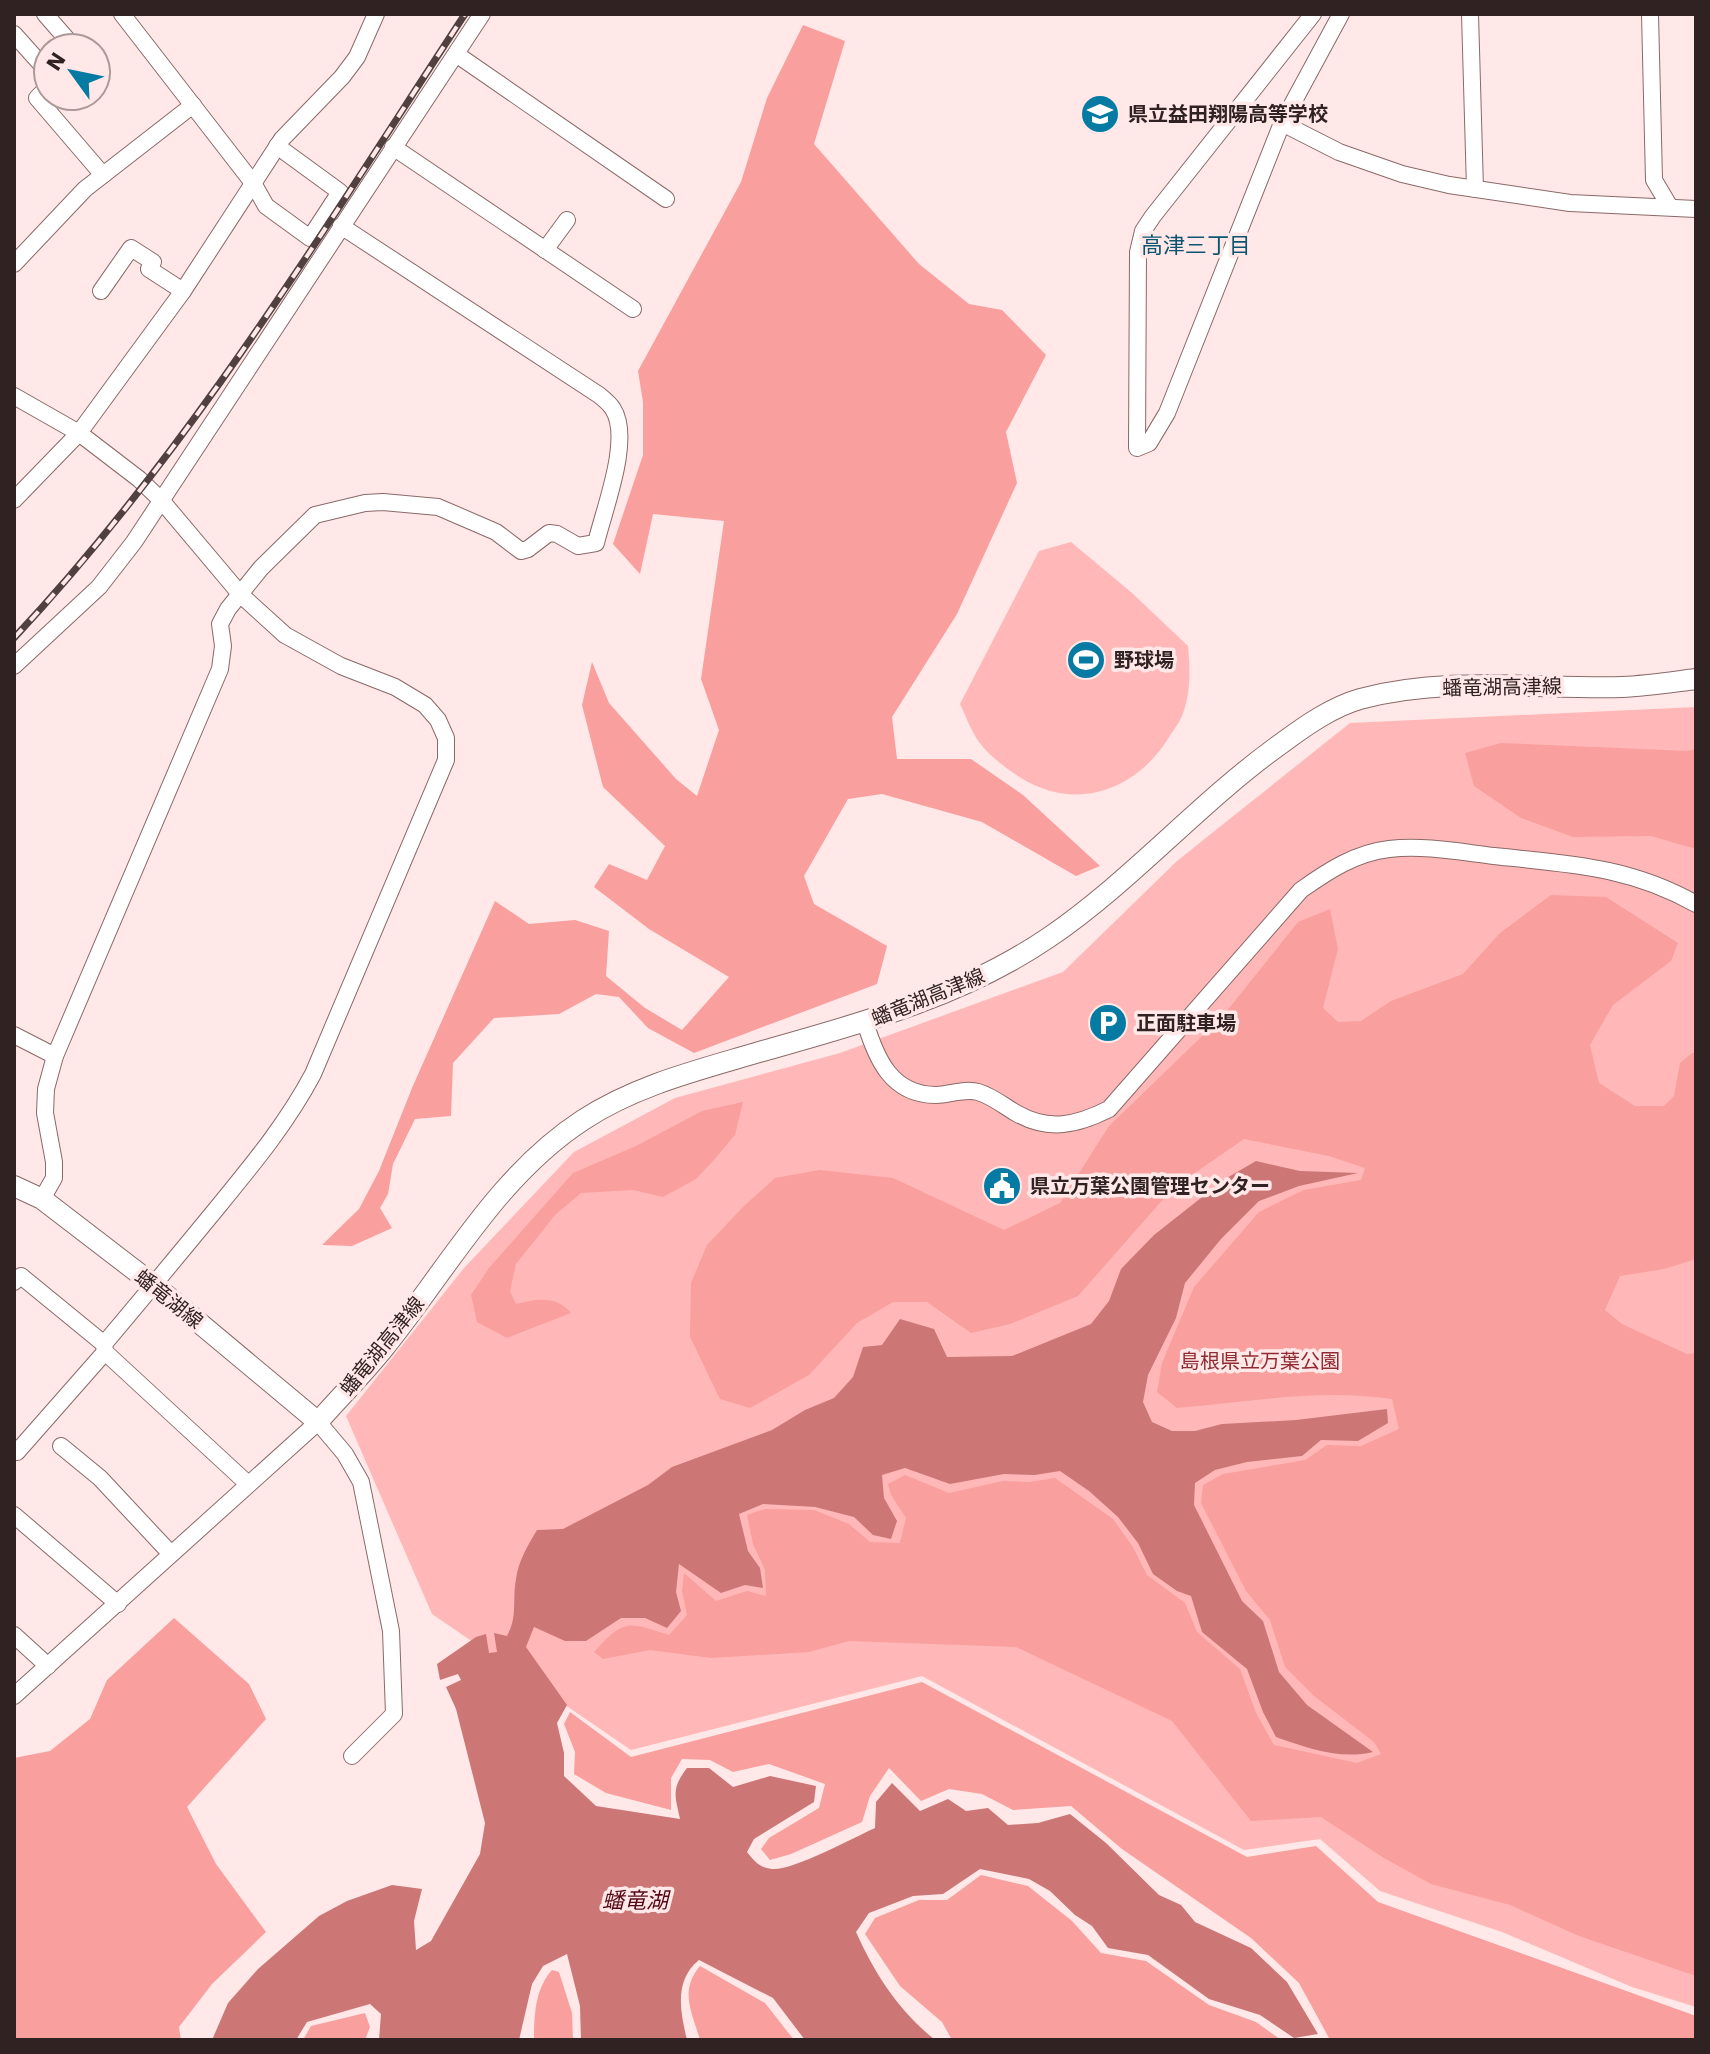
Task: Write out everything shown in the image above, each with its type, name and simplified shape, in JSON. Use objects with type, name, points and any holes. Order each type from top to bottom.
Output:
[{"type":"main road","name":"蟠竜湖高津線","points":[[318,1422],[383,1350],[502,1191],[544,1149],[574,1126],[647,1087],[678,1075],[865,1022],[962,987],[1003,966],[1095,904],[1250,766],[1310,723],[1356,700],[1406,690],[1468,684],[1625,687],[1696,679]]},
{"type":"main road","name":"蟠竜湖線","points":[[14,1186],[42,1199],[154,1285],[318,1422]]},
{"type":"street","points":[[45,14],[61,32]]},
{"type":"street","points":[[122,14],[253,183],[266,206],[310,238],[340,192],[277,146]]},
{"type":"street","points":[[14,500],[79,433],[183,291],[277,146],[349,67],[376,14]]},
{"type":"street","points":[[14,666],[99,587],[134,542],[482,14]]},
{"type":"street","points":[[1313,14],[1153,216],[1138,229],[1137,448],[1149,443],[1167,413],[1282,123],[1341,14]]},
{"type":"street","points":[[1470,14],[1475,189]]},
{"type":"street","points":[[1650,14],[1654,180],[1670,207]]},
{"type":"street","points":[[14,34],[32,54]]},
{"type":"street","points":[[456,54],[666,199]]},
{"type":"street","points":[[14,264],[85,189],[193,105]]},
{"type":"street","points":[[49,112],[103,175]]},
{"type":"street","points":[[1282,123],[1339,152],[1402,174],[1570,203],[1696,209]]},
{"type":"street","points":[[393,147],[633,309]]},
{"type":"street","points":[[545,250],[567,220]]},
{"type":"street","points":[[42,1199],[54,1178],[45,1113],[46,1089],[55,1056],[220,669],[223,646],[220,624],[228,609],[261,568],[315,515],[365,503],[438,507],[496,532],[521,551],[549,533],[578,546],[596,543],[620,445],[619,424],[612,408],[599,395],[341,226]]},
{"type":"street","points":[[101,291],[131,248],[153,262],[149,269],[183,291]]},
{"type":"street","points":[[14,396],[79,433],[161,500],[241,595],[275,627],[311,651],[395,687],[425,705],[438,720],[446,738],[446,760],[297,1105],[279,1133],[105,1348],[17,1452],[14,1448]]},
{"type":"street","points":[[865,1022],[874,1053],[891,1078],[915,1093],[937,1095],[976,1091],[1025,1118],[1041,1124],[1063,1126],[1085,1121],[1109,1109],[1301,890],[1332,868],[1359,855],[1389,849],[1426,848],[1612,870],[1654,883],[1696,904]]},
{"type":"street","points":[[14,1035],[55,1056]]},
{"type":"street","points":[[14,1282],[21,1276],[105,1348],[248,1484]]},
{"type":"street","points":[[16,1691],[118,1604],[318,1422],[345,1454],[361,1482],[391,1631],[394,1714],[352,1756]]},
{"type":"street","points":[[61,1446],[100,1478],[171,1554]]},
{"type":"street","points":[[14,1515],[118,1604]]},
{"type":"street","points":[[14,1635],[48,1666]]},
{"type":"green space","points":[[803,25],[845,41],[814,144],[919,264],[969,304],[1002,310],[1046,355],[1006,432],[1017,483],[957,614],[892,717],[897,759],[971,759],[1023,795],[1100,866],[1076,876],[982,822],[882,794],[848,799],[804,876],[814,904],[887,946],[877,984],[694,1053],[648,1028],[619,997],[596,994],[559,1014],[494,1018],[453,1063],[451,1116],[415,1119],[393,1164],[388,1194],[380,1208],[392,1228],[352,1246],[322,1245],[359,1209],[379,1171],[412,1088],[495,901],[529,924],[575,920],[609,931],[606,976],[645,1008],[682,1030],[729,977],[649,929],[594,887],[609,864],[647,880],[665,846],[603,787],[582,705],[592,662],[609,703],[676,779],[697,796],[719,730],[701,679],[724,521],[653,514],[640,574],[613,544],[643,455],[643,402],[638,371],[741,182],[767,98]]},
{"type":"green space","name":"野球場","points":[[1071,542],[1132,593],[1188,646],[1189,663],[1186,705],[1176,727],[1158,753],[1125,781],[1085,794],[1064,794],[1042,788],[1010,771],[979,742],[960,704],[1039,551]]},
{"type":"green space","name":"島根県立万葉公園","points":[[1696,707],[1696,2007],[1632,1987],[1502,1932],[1380,1891],[1320,1839],[1244,1850],[922,1676],[631,1750],[432,1614],[346,1416],[464,1268],[574,1152],[675,1098],[840,1053],[1063,972],[1177,861],[1350,723]]},
{"type":"green space","points":[[1501,743],[1696,749],[1696,849],[1651,836],[1573,837],[1521,818],[1474,786],[1465,753]]},
{"type":"green space","points":[[1551,895],[1606,897],[1678,943],[1671,961],[1613,1005],[1590,1045],[1599,1083],[1635,1106],[1664,1106],[1674,1096],[1680,1063],[1696,1053],[1696,1259],[1664,1269],[1620,1276],[1605,1310],[1622,1324],[1687,1354],[1696,1353],[1696,1976],[1579,1936],[1510,1905],[1431,1884],[1321,1817],[1251,1821],[1172,1721],[1016,1647],[849,1641],[809,1652],[711,1658],[650,1650],[603,1659],[594,1652],[613,1633],[628,1626],[644,1627],[669,1635],[687,1615],[682,1591],[684,1573],[716,1601],[747,1591],[766,1596],[765,1570],[753,1544],[747,1515],[765,1509],[814,1510],[849,1524],[870,1542],[900,1543],[906,1518],[891,1495],[888,1484],[905,1475],[949,1493],[1003,1481],[1029,1482],[1055,1478],[1113,1519],[1133,1547],[1147,1575],[1185,1603],[1197,1632],[1240,1669],[1256,1713],[1274,1745],[1357,1763],[1381,1754],[1374,1742],[1314,1696],[1285,1667],[1270,1620],[1246,1591],[1201,1503],[1203,1485],[1223,1474],[1305,1460],[1327,1445],[1361,1446],[1399,1429],[1392,1399],[1311,1395],[1177,1408],[1157,1392],[1162,1363],[1194,1287],[1259,1212],[1304,1190],[1361,1180],[1365,1168],[1329,1156],[1244,1139],[1173,1188],[1078,1296],[1010,1324],[971,1333],[927,1302],[893,1302],[857,1323],[809,1375],[750,1408],[720,1399],[690,1337],[691,1283],[707,1245],[775,1178],[820,1170],[893,1178],[1004,1230],[1060,1203],[1109,1126],[1222,1017],[1298,922],[1330,909],[1338,949],[1323,1008],[1338,1022],[1361,1021],[1391,1001],[1463,974],[1500,933]]},
{"type":"green space","points":[[743,1102],[735,1135],[696,1179],[663,1197],[633,1190],[581,1193],[555,1215],[516,1264],[510,1291],[516,1304],[553,1301],[571,1313],[507,1338],[477,1322],[471,1295],[489,1268],[573,1173],[636,1146],[702,1111]]},
{"type":"green space","points":[[174,1618],[249,1684],[266,1719],[187,1807],[216,1864],[266,1932],[212,1984],[179,2027],[181,2040],[14,2040],[14,1758],[50,1751],[90,1719],[107,1680]]},
{"type":"green space","points":[[922,1682],[1247,1857],[1316,1846],[1378,1902],[1696,2016],[1696,2040],[1325,2040],[1329,2038],[1299,1983],[1251,1938],[1122,1849],[1071,1806],[1013,1810],[982,1794],[949,1789],[921,1801],[889,1768],[870,1796],[862,1822],[791,1854],[770,1860],[761,1849],[769,1838],[819,1808],[825,1784],[769,1764],[733,1772],[710,1760],[682,1759],[671,1778],[671,1810],[606,1793],[574,1774],[575,1752],[564,1724],[570,1712],[631,1757]]},
{"type":"green space","points":[[981,1875],[1028,1886],[1072,1921],[1101,1953],[1146,1961],[1209,2005],[1256,2022],[1281,2040],[952,2040],[942,2022],[900,1986],[865,1934],[875,1918],[919,1900],[947,1900]]},
{"type":"green space","points":[[700,1966],[765,2003],[794,2040],[700,2040],[689,1993],[690,1984]]},
{"type":"green space","points":[[552,1970],[559,1972],[572,2013],[573,2040],[534,2040],[539,1994]]},
{"type":"green space","points":[[365,2013],[370,2027],[365,2040],[303,2040],[311,2026]]},
{"type":"water","name":"蟠竜湖","points":[[1256,1161],[1300,1171],[1358,1173],[1299,1186],[1259,1201],[1221,1239],[1185,1283],[1176,1318],[1148,1375],[1143,1402],[1152,1422],[1172,1431],[1387,1409],[1388,1423],[1358,1441],[1321,1440],[1302,1456],[1247,1462],[1215,1470],[1195,1483],[1194,1505],[1242,1601],[1263,1621],[1279,1672],[1307,1705],[1373,1752],[1336,1754],[1276,1737],[1247,1669],[1202,1632],[1191,1596],[1177,1591],[1153,1574],[1138,1543],[1118,1517],[1060,1471],[1035,1475],[1004,1474],[950,1484],[905,1468],[882,1475],[884,1498],[897,1521],[891,1539],[873,1535],[854,1517],[815,1507],[763,1504],[739,1514],[748,1551],[760,1568],[763,1588],[745,1585],[721,1593],[679,1564],[676,1592],[681,1611],[667,1628],[645,1618],[621,1618],[586,1641],[565,1641],[534,1627],[526,1647],[567,1705],[557,1723],[564,1753],[564,1776],[596,1806],[680,1819],[676,1792],[678,1781],[687,1768],[709,1768],[733,1787],[770,1776],[816,1786],[814,1802],[754,1839],[747,1852],[758,1864],[772,1869],[808,1860],[875,1828],[876,1802],[892,1783],[920,1811],[948,1799],[966,1811],[988,1808],[1008,1825],[1038,1823],[1070,1814],[1106,1843],[1159,1895],[1181,1905],[1195,1922],[1251,1948],[1287,1982],[1318,2034],[1294,2038],[1260,2015],[1209,1999],[1148,1955],[1108,1948],[1092,1926],[1075,1915],[1050,1891],[1029,1879],[980,1869],[943,1894],[913,1896],[869,1913],[856,1932],[889,1990],[935,2040],[805,2040],[773,1998],[699,1960],[682,1986],[682,2018],[687,2040],[581,2040],[580,2006],[567,1954],[543,1966],[532,1984],[519,2040],[379,2040],[381,2014],[370,2004],[307,2022],[296,2040],[212,2040],[228,2003],[258,1969],[319,1916],[347,1901],[392,1885],[422,1889],[414,1921],[416,1950],[431,1941],[480,1854],[485,1823],[456,1709],[446,1687],[461,1680],[458,1674],[440,1680],[437,1664],[476,1637],[486,1634],[489,1653],[497,1652],[494,1633],[507,1636],[510,1629],[517,1573],[537,1530],[563,1529],[648,1485],[672,1467],[772,1430],[805,1410],[834,1398],[853,1377],[863,1347],[882,1345],[900,1319],[934,1329],[947,1357],[1012,1356],[1091,1324],[1109,1301],[1121,1269],[1154,1235],[1225,1179]]},
{"type":"railway","points":[[14,638],[78,566],[197,415],[307,256],[465,14]]},
{"type":"place","name":"県立益田翔陽高等学校","points":[[1100,114]]},
{"type":"place","name":"野球場","points":[[1086,660]]},
{"type":"place","name":"正面駐車場","points":[[1108,1023]]},
{"type":"place","name":"県立万葉公園管理センター","points":[[1002,1186]]},
{"type":"district","name":"高津三丁目","points":[[1196,245]]}]
